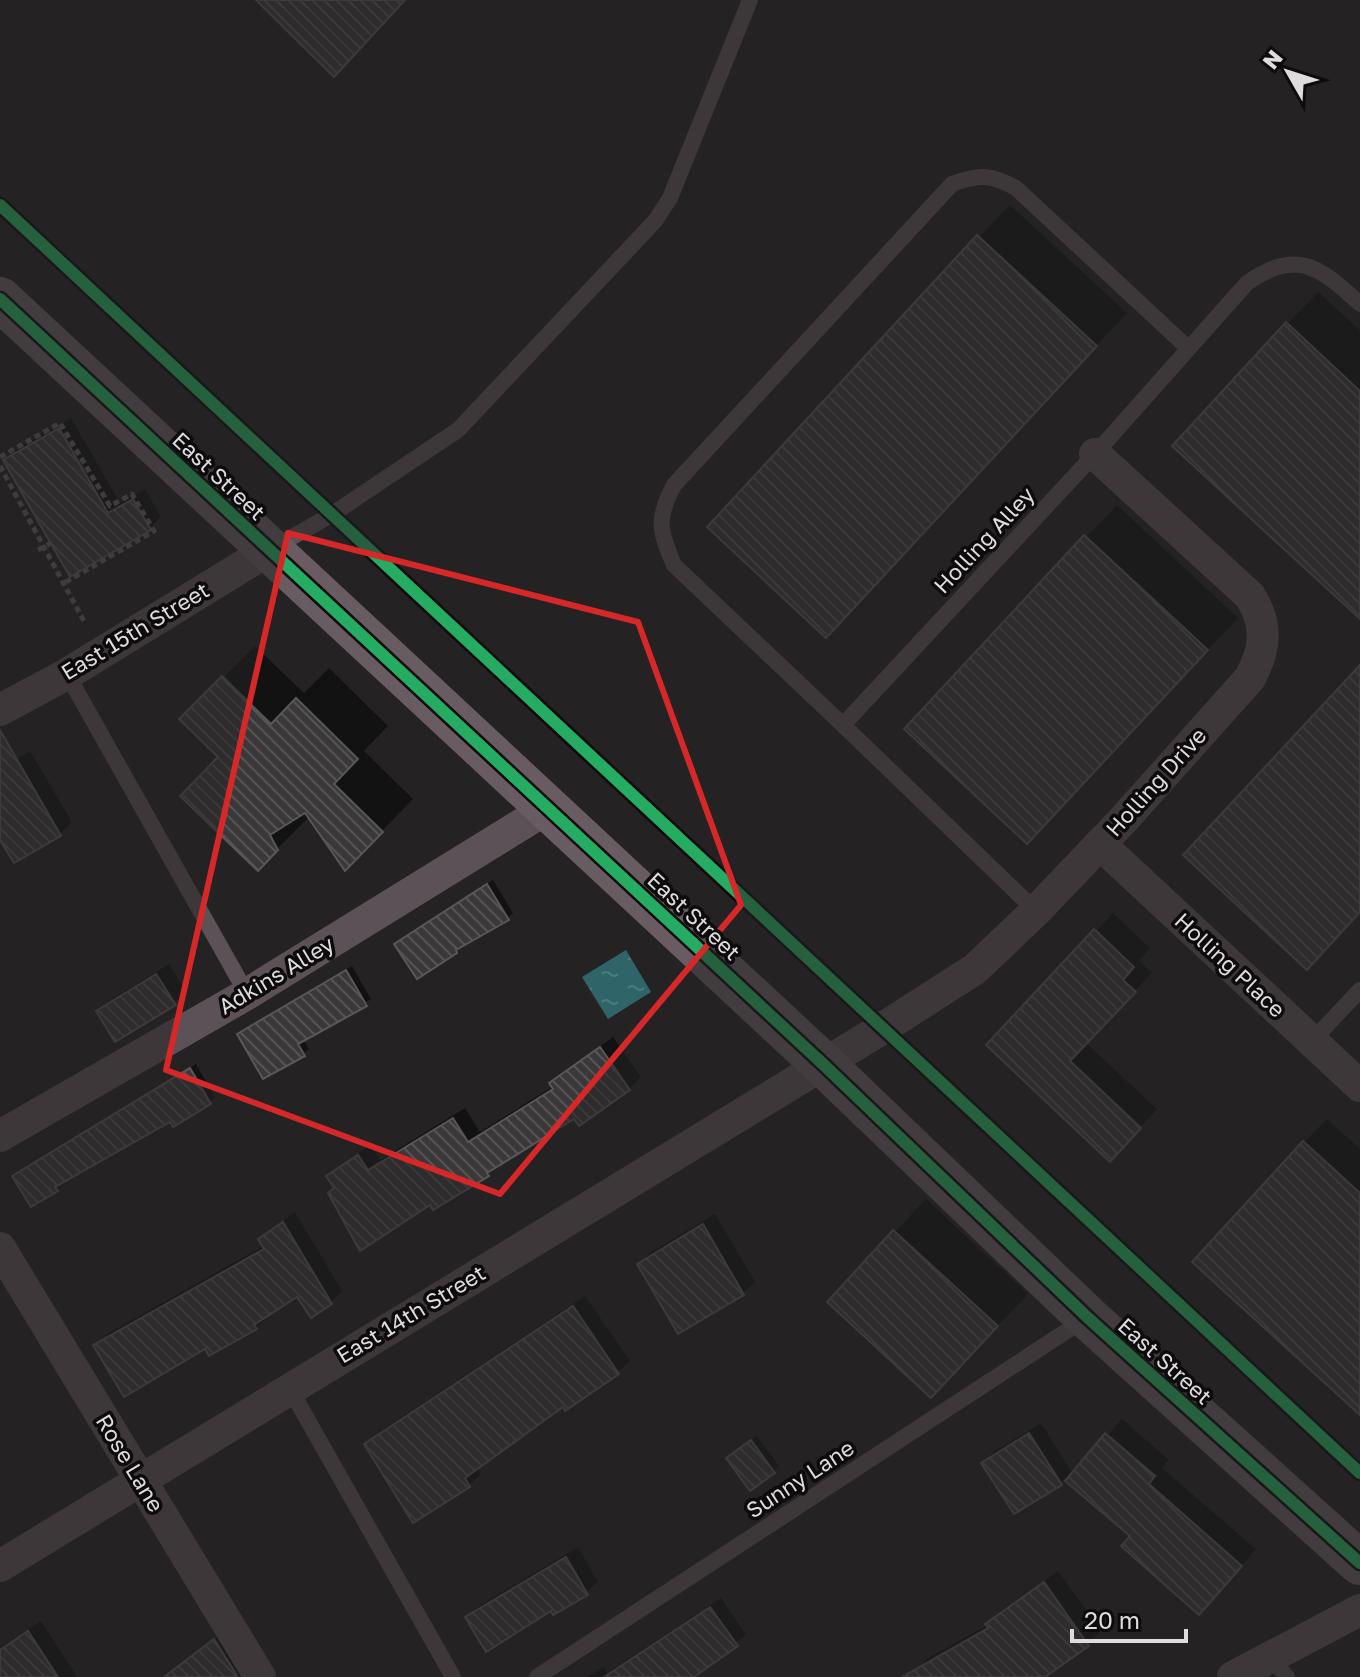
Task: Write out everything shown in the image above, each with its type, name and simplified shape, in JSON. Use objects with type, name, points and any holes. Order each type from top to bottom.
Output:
[{"type":"main road","name":"East Street","points":[[0,299],[824,1065],[1087,1317],[1360,1563]]},
{"type":"street","name":"Holling Drive","points":[[824,1065],[975,969],[1100,844],[1250,678],[1261,657],[1265,634],[1260,612],[1250,596],[1095,454]]},
{"type":"street","name":"East 15th Street","points":[[0,710],[67,674],[269,550]]},
{"type":"street","name":"Adkins Alley","points":[[0,1136],[247,994],[548,808]]},
{"type":"street","name":"Holling Place","points":[[1100,844],[1360,1086]]},
{"type":"street","name":"East 14th Street","points":[[0,1566],[289,1387],[824,1065]]},
{"type":"street","name":"Rose Lane","points":[[0,1248],[260,1677]]},
{"type":"street","points":[[1233,1677],[1278,1666],[1360,1610]]},
{"type":"lane","points":[[269,550],[331,515],[458,430],[655,221],[670,198],[750,0]]},
{"type":"lane","points":[[1036,911],[674,565],[662,537],[660,511],[674,485],[952,184],[975,175],[996,177],[1016,188],[1188,348]]},
{"type":"lane","name":"Holling Alley","points":[[843,725],[1095,454],[1247,283],[1270,267],[1310,265],[1334,279],[1360,304]]},
{"type":"lane","points":[[67,674],[247,994]]},
{"type":"lane","points":[[1312,1041],[1360,990]]},
{"type":"lane","name":"Sunny Lane","points":[[537,1677],[1087,1317]]},
{"type":"lane","points":[[289,1387],[453,1677]]},
{"type":"path","points":[[0,457],[60,423],[107,507],[132,494],[154,531],[64,583]]},
{"type":"path","points":[[0,466],[85,624]]},
{"type":"highlighted area","points":[[288,533],[638,622],[741,905],[500,1194],[166,1070]]},
{"type":"water","points":[[626,950],[651,992],[608,1019],[582,977]]},
{"type":"building","points":[[256,0],[405,0],[334,77]]},
{"type":"building","points":[[977,235],[1097,346],[826,638],[707,527]]},
{"type":"building","points":[[1286,322],[1360,391],[1360,619],[1172,446]]},
{"type":"building","points":[[59,428],[108,513],[133,499],[151,530],[70,577],[3,460]]},
{"type":"building","points":[[1084,535],[1208,650],[1027,844],[904,729]]},
{"type":"building","points":[[1360,665],[1360,912],[1307,970],[1183,855]]},
{"type":"building","points":[[222,676],[271,724],[296,698],[358,759],[334,784],[383,832],[345,871],[305,813],[270,835],[278,850],[258,871],[180,796],[218,757],[179,719]]},
{"type":"building","points":[[0,730],[61,836],[14,863],[0,840]]},
{"type":"building","points":[[487,884],[509,920],[456,950],[457,953],[417,979],[394,944]]},
{"type":"building","points":[[1094,929],[1134,967],[1123,980],[1136,992],[1070,1061],[1141,1128],[1110,1162],[986,1045]]},
{"type":"building","points":[[346,970],[367,1006],[298,1044],[305,1056],[263,1079],[237,1034]]},
{"type":"building","points":[[156,974],[176,1005],[115,1042],[96,1011]]},
{"type":"building","points":[[600,1047],[630,1090],[579,1126],[574,1119],[487,1173],[489,1176],[433,1210],[430,1205],[360,1251],[328,1193],[334,1188],[326,1176],[358,1155],[368,1170],[453,1118],[468,1142],[553,1089],[549,1083]]},
{"type":"building","points":[[190,1068],[211,1104],[173,1127],[170,1122],[55,1187],[58,1191],[31,1207],[12,1176]]},
{"type":"building","points":[[1303,1141],[1360,1193],[1360,1415],[1192,1262]]},
{"type":"building","points":[[283,1222],[332,1304],[311,1318],[297,1297],[254,1325],[257,1329],[209,1356],[205,1349],[124,1397],[93,1345],[264,1249],[258,1239]]},
{"type":"building","points":[[703,1224],[744,1295],[678,1334],[637,1264]]},
{"type":"building","points":[[893,1230],[998,1326],[931,1398],[827,1302]]},
{"type":"building","points":[[573,1306],[619,1374],[565,1411],[563,1407],[465,1478],[470,1487],[413,1523],[364,1444]]},
{"type":"building","points":[[1029,1433],[1062,1485],[1014,1514],[981,1463]]},
{"type":"building","points":[[1105,1433],[1155,1476],[1149,1484],[1242,1566],[1199,1615],[1121,1546],[1130,1536],[1065,1481]]},
{"type":"building","points":[[751,1440],[775,1473],[750,1491],[726,1458]]},
{"type":"building","points":[[566,1557],[588,1595],[553,1615],[551,1611],[486,1652],[465,1617]]},
{"type":"building","points":[[1044,1582],[1089,1646],[1045,1677],[902,1677],[988,1628],[985,1624]]},
{"type":"building","points":[[710,1607],[738,1646],[694,1677],[604,1677]]},
{"type":"building","points":[[28,1631],[58,1677],[0,1677],[0,1650]]},
{"type":"building","points":[[214,1639],[238,1677],[164,1677]]},
{"type":"cycle path","points":[[0,205],[1360,1473]]},
{"type":"cycle path","points":[[0,299],[824,1065],[1087,1317],[1360,1563]]}]
